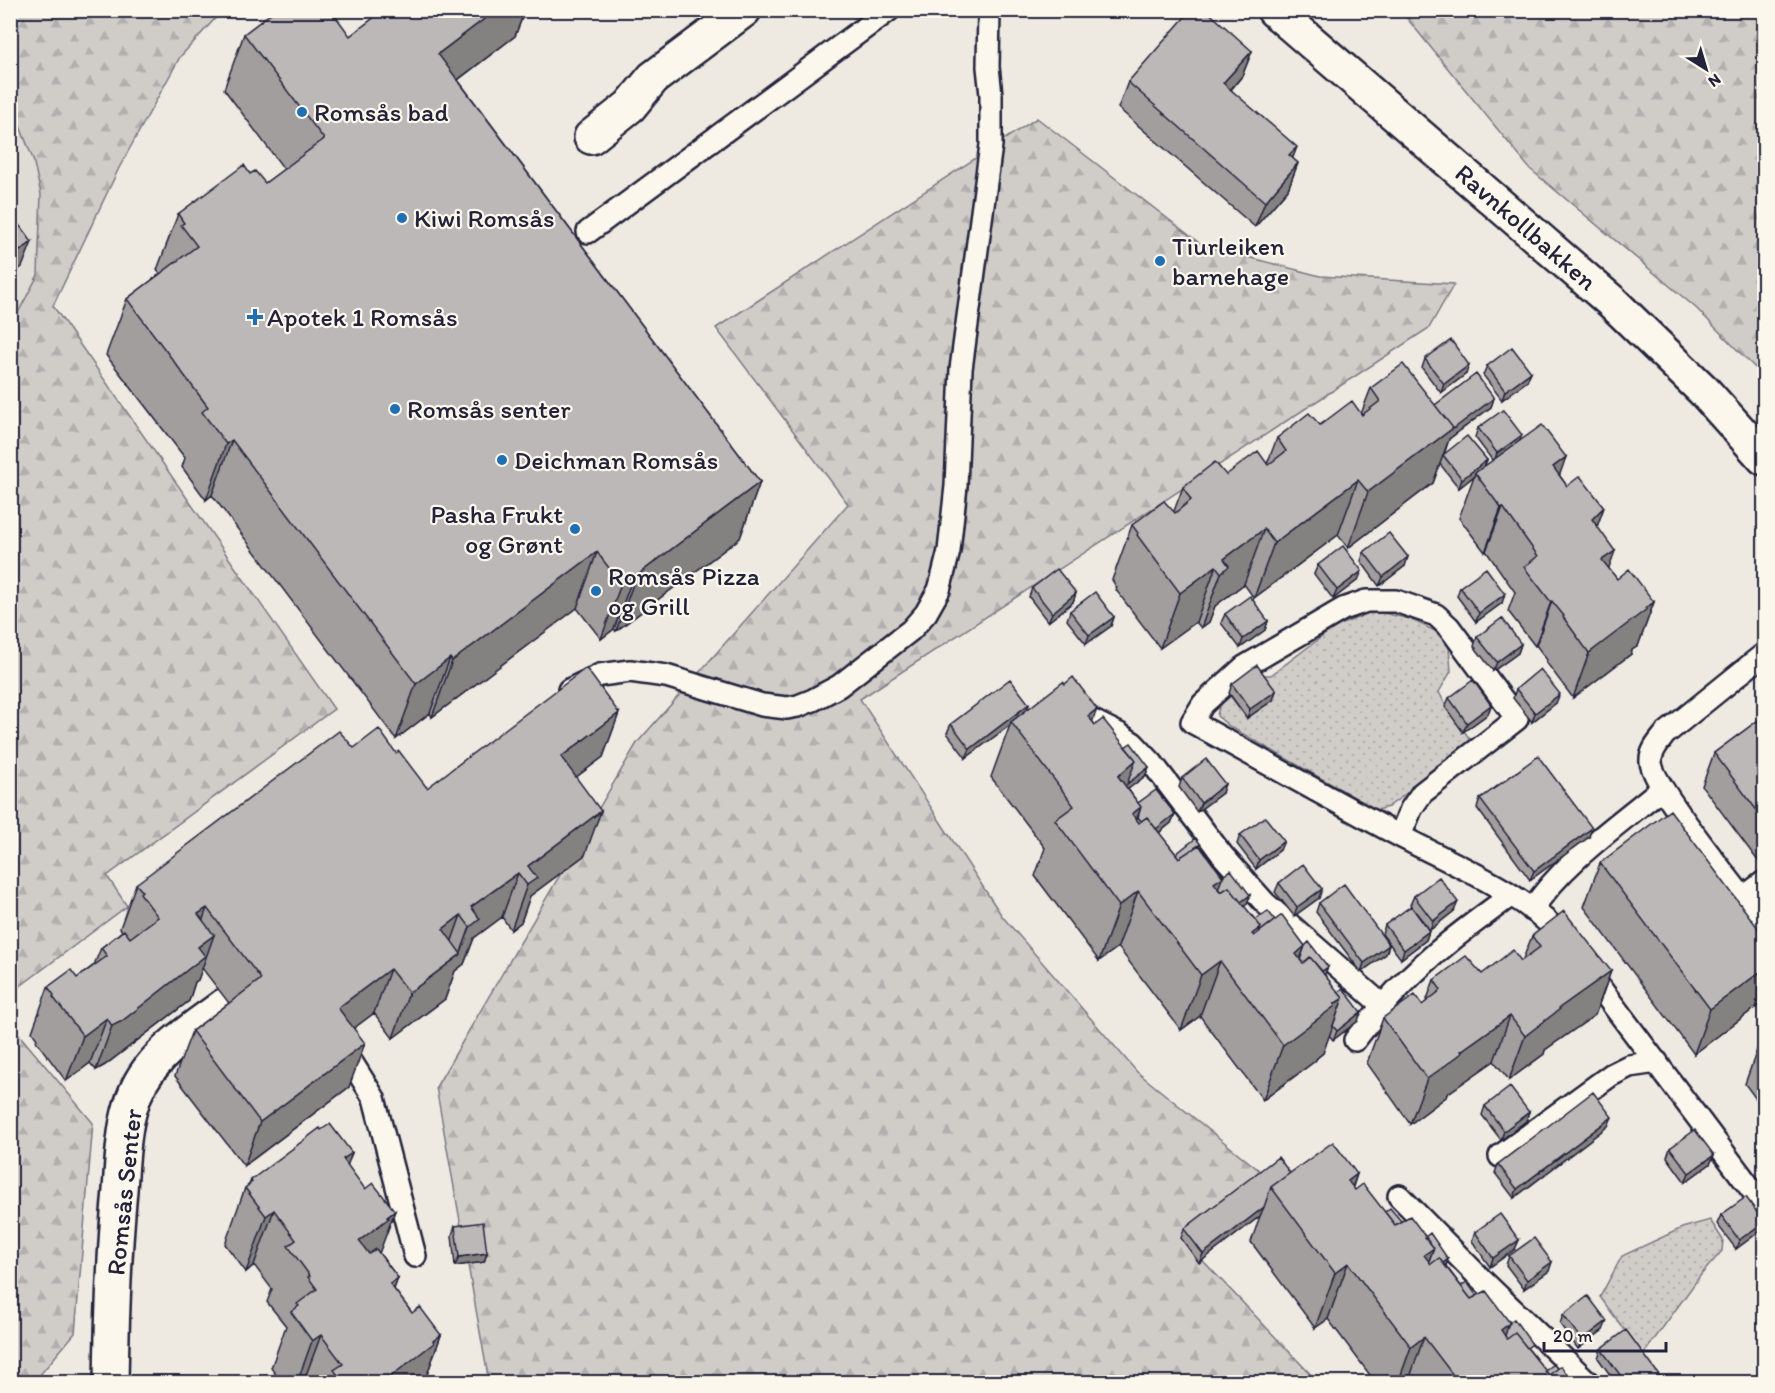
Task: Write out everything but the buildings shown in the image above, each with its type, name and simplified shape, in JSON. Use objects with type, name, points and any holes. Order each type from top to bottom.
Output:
[{"type":"street","points":[[591,137],[630,106],[653,78],[744,10]]},
{"type":"street","name":"Ravnkollbakken","points":[[1274,10],[1611,302],[1704,391],[1764,458]]},
{"type":"street","name":"Romsås Senter","points":[[111,1383],[114,1257],[127,1118],[132,1101],[147,1072],[162,1055],[225,1005]]},
{"type":"lane","points":[[588,232],[889,10]]},
{"type":"lane","points":[[554,701],[583,682],[600,675],[630,671],[666,676],[762,705],[787,708],[798,706],[839,686],[911,630],[926,613],[939,590],[949,551],[956,486],[961,369],[990,159],[992,120],[988,67],[990,10]]},
{"type":"lane","points":[[1400,836],[1411,809],[1422,793],[1517,719],[1449,627],[1436,615],[1396,601],[1366,601],[1343,609],[1244,667],[1203,704],[1192,722],[1400,836],[1475,874],[1544,918],[1565,940],[1764,1206]]},
{"type":"lane","points":[[1764,654],[1674,725],[1657,745],[1651,762],[1662,788],[1764,925]]},
{"type":"lane","points":[[1077,713],[1133,743],[1152,763],[1223,856],[1265,903],[1382,1005]]},
{"type":"lane","points":[[1532,910],[1547,888],[1595,843],[1662,788]]},
{"type":"lane","points":[[1744,897],[1764,882]]},
{"type":"lane","points":[[1355,1040],[1400,986],[1448,943],[1510,896]]},
{"type":"lane","points":[[329,1026],[374,1098],[415,1256]]},
{"type":"lane","points":[[1500,1156],[1611,1075],[1629,1066],[1657,1062]]},
{"type":"lane","points":[[1399,1196],[1588,1383]]},
{"type":"shaded area","points":[[11,115],[19,124],[33,159],[41,194],[38,275],[11,328]]},
{"type":"green space","points":[[11,10],[222,11],[180,57],[119,168],[53,306],[334,709],[107,876],[127,906],[11,993],[10,328],[38,275],[41,194],[33,159],[19,124],[11,115]]},
{"type":"green space","points":[[1401,11],[1764,11],[1764,377],[1696,308],[1530,169]]},
{"type":"green space","points":[[1037,118],[1202,245],[1320,276],[1454,284],[1429,328],[860,699],[1002,916],[1137,1072],[1270,1179],[1188,1245],[1318,1382],[489,1382],[436,1087],[637,743],[848,504],[716,328]]},
{"type":"green space","points":[[1374,611],[1410,619],[1435,631],[1449,647],[1451,671],[1439,692],[1447,708],[1473,743],[1388,807],[1377,810],[1229,726],[1217,716],[1219,707],[1228,693],[1247,718],[1253,675],[1271,675],[1335,627]]},
{"type":"green space","points":[[11,1025],[93,1123],[75,1333],[34,1382],[11,1382]]},
{"type":"green space","points":[[1710,1220],[1723,1240],[1722,1251],[1700,1276],[1643,1355],[1600,1297],[1622,1256],[1682,1228]]},
{"type":"place","name":"Romsås bad","points":[[302,112]]},
{"type":"place","name":"Kiwi Romsås","points":[[402,218]]},
{"type":"place","name":"Tiurleiken barnehage","points":[[1160,261]]},
{"type":"place","name":"Apotek 1 Romsås","points":[[255,317]]},
{"type":"place","name":"Romsås senter","points":[[395,409]]},
{"type":"place","name":"Deichman Romsås","points":[[502,460]]},
{"type":"place","name":"Pasha Frukt og Grønt","points":[[575,529]]},
{"type":"place","name":"Romsås Pizza og Grill","points":[[596,591]]}]
